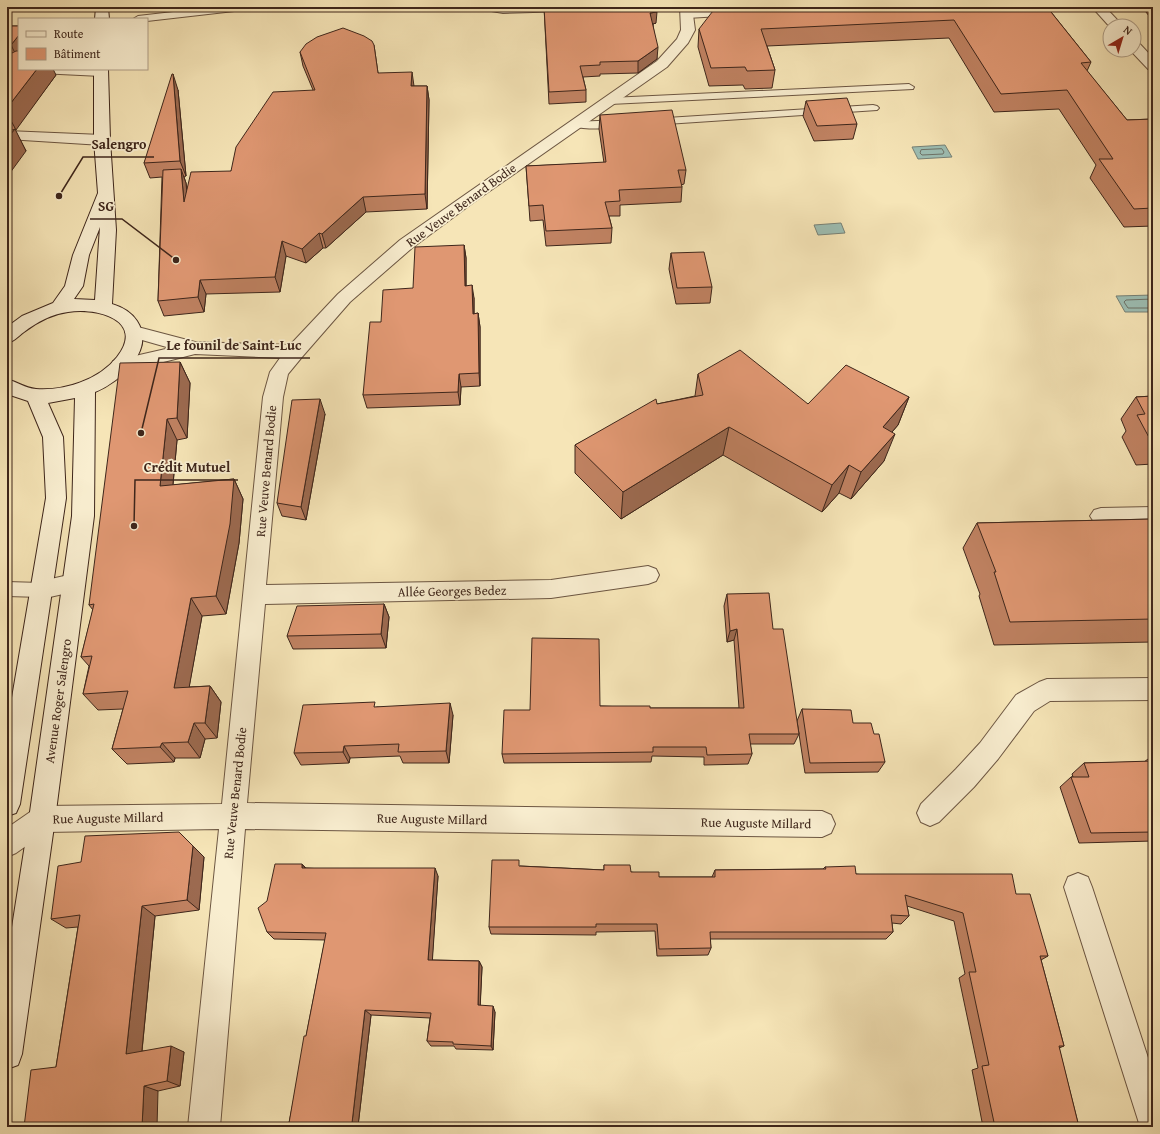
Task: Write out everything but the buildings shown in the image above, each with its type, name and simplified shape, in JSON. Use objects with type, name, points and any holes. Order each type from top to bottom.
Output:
[{"type":"street","points":[[102,7],[102,18]]},
{"type":"street","points":[[1098,7],[1108,18]]},
{"type":"street","name":"Rue Veuve Benard Bodie","points":[[204,1127],[232,816],[255,595],[273,397],[280,372],[295,352],[344,298],[406,244],[662,64],[683,40],[688,30],[691,12]]},
{"type":"street","points":[[1142,54],[1153,66]]},
{"type":"street","points":[[101,70],[102,140],[108,230],[103,306]]},
{"type":"street","points":[[7,135],[102,140]]},
{"type":"street","points":[[60,307],[74,286],[81,255],[106,187]]},
{"type":"street","points":[[7,326],[60,307],[83,304],[103,306],[118,312],[128,320],[134,332],[133,343],[129,354],[120,366],[105,378],[86,388],[63,394],[35,396],[19,392],[7,386]]},
{"type":"street","points":[[7,337],[27,320]]},
{"type":"street","points":[[134,332],[195,348],[295,352]]},
{"type":"street","points":[[120,366],[195,348]]},
{"type":"street","name":"Avenue Roger Salengro","points":[[7,1054],[42,819],[83,516],[86,388]]},
{"type":"street","points":[[7,804],[56,498],[53,436],[35,396]]},
{"type":"street","points":[[1101,516],[1153,515]]},
{"type":"street","name":"Allée Georges Bedez","points":[[255,595],[551,589],[648,576]]},
{"type":"street","points":[[41,590],[73,583]]},
{"type":"street","points":[[930,813],[965,778],[989,751],[1025,703],[1047,690],[1153,689]]},
{"type":"street","name":"Rue Auguste Millard","points":[[42,819],[232,816],[822,824]]},
{"type":"street","points":[[7,844],[42,819]]},
{"type":"street","points":[[1078,887],[1146,1080],[1153,1120]]},
{"type":"lane","points":[[147,18],[243,7]]},
{"type":"lane","points":[[484,7],[503,10],[574,8]]},
{"type":"lane","points":[[691,12],[741,13]]},
{"type":"lane","points":[[610,101],[909,87]]},
{"type":"lane","points":[[576,124],[590,125],[636,123],[873,108]]},
{"type":"lane","points":[[7,589],[41,590]]},
{"type":"water","points":[[945,145],[952,157],[918,159],[912,147]]},
{"type":"water","points":[[841,223],[845,233],[818,235],[814,225]]},
{"type":"water","points":[[1153,295],[1153,312],[1125,312],[1116,296]]},
{"type":"place","name":"Salengro","points":[[59,196]]},
{"type":"place","name":"SG","points":[[176,260]]},
{"type":"place","name":"Le founil de Saint-Luc","points":[[141,433]]},
{"type":"place","name":"Crédit Mutuel","points":[[134,526]]}]
